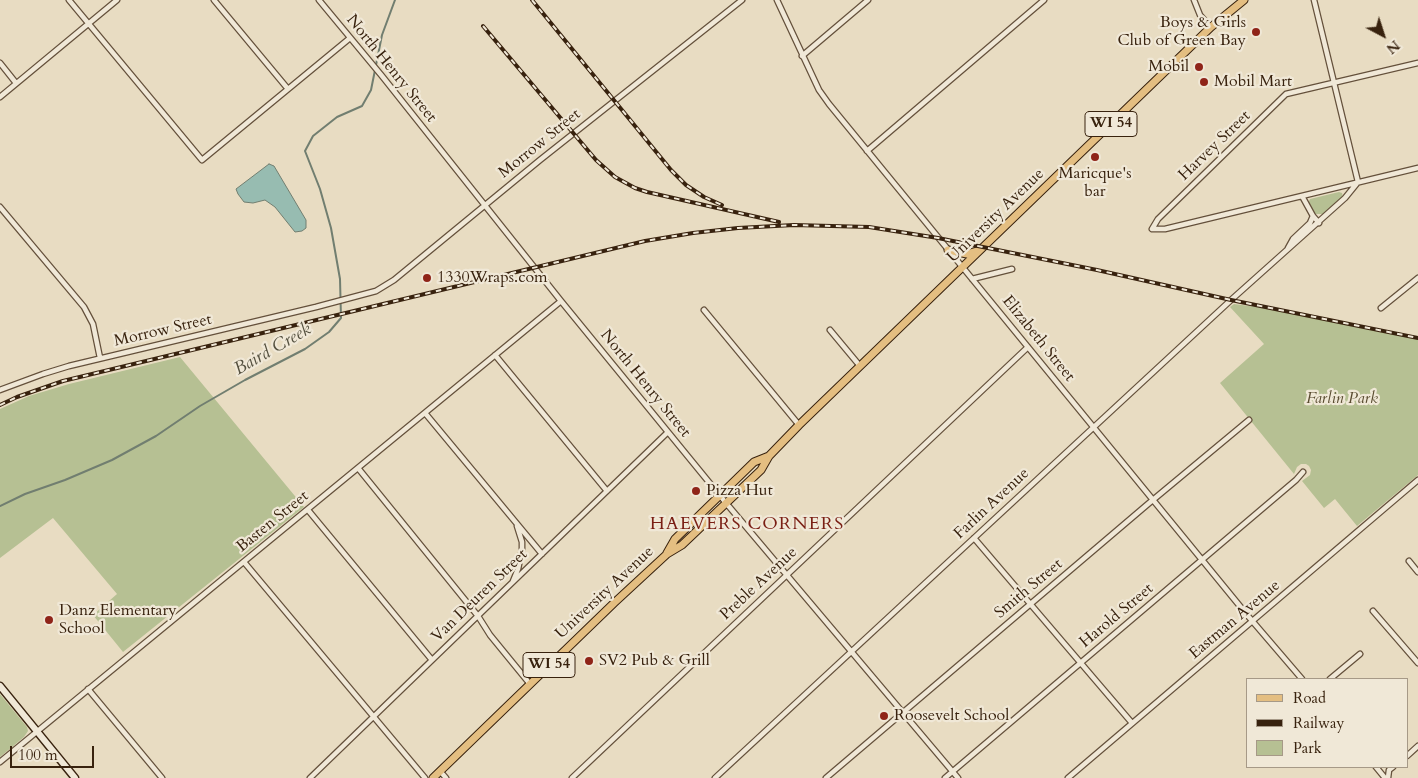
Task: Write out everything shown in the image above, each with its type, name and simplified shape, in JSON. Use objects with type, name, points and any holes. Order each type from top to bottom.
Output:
[{"type":"main road","name":"University Avenue","points":[[433,778],[667,554],[682,545],[761,470],[769,456],[799,425],[1211,27],[1244,0]]},
{"type":"main road","points":[[948,250],[967,254],[980,250]]},
{"type":"main road","name":"University Avenue","points":[[667,554],[675,539],[754,462],[769,456]]},
{"type":"street","points":[[69,0],[202,160],[350,38]]},
{"type":"street","points":[[0,97],[117,0]]},
{"type":"street","points":[[214,0],[288,89]]},
{"type":"street","name":"North Henry Street","points":[[319,0],[668,432],[958,778]]},
{"type":"street","name":"Morrow Street","points":[[0,390],[44,374],[100,358],[376,291],[394,280],[742,0]]},
{"type":"street","name":"Elizabeth Street","points":[[777,0],[802,56],[819,90],[829,104],[1301,678]]},
{"type":"street","points":[[802,56],[868,0]]},
{"type":"street","points":[[867,151],[1044,0]]},
{"type":"street","points":[[1194,0],[1200,15],[1211,27]]},
{"type":"street","points":[[1314,0],[1358,182]]},
{"type":"street","points":[[0,63],[16,83]]},
{"type":"street","name":"Harvey Street","points":[[1302,196],[1166,230],[1152,228],[1158,219],[1286,94],[1418,63]]},
{"type":"street","points":[[1319,222],[1313,216],[1302,196],[1418,168]]},
{"type":"street","name":"Farlin Avenue","points":[[715,778],[1287,249],[1345,198],[1358,182]]},
{"type":"street","points":[[0,207],[84,307],[93,324],[100,358]]},
{"type":"street","name":"Farlin Avenue","points":[[1287,249],[1310,223],[1313,216]]},
{"type":"street","points":[[972,279],[1012,269]]},
{"type":"street","points":[[1381,308],[1418,278]]},
{"type":"street","name":"Basten Street","points":[[0,762],[561,301]]},
{"type":"street","points":[[704,310],[799,425]]},
{"type":"street","points":[[830,330],[860,366]]},
{"type":"street","name":"Preble Avenue","points":[[572,778],[1028,346]]},
{"type":"street","points":[[495,356],[607,491]]},
{"type":"street","points":[[425,413],[542,554]]},
{"type":"street","name":"Smith Street","points":[[826,778],[1249,420]]},
{"type":"street","name":"Van Deuren Street","points":[[310,778],[668,432]]},
{"type":"street","points":[[358,468],[478,616],[490,635],[530,684]]},
{"type":"street","name":"Harold Street","points":[[945,778],[1203,560],[1303,472]]},
{"type":"street","name":"Eastman Avenue","points":[[1068,778],[1418,480]]},
{"type":"street","points":[[308,510],[432,660]]},
{"type":"street","points":[[510,585],[518,570],[522,550],[520,534],[514,520]]},
{"type":"street","points":[[974,538],[1132,723]]},
{"type":"street","points":[[1409,561],[1418,572]]},
{"type":"street","points":[[244,562],[425,778]]},
{"type":"street","points":[[1373,611],[1418,662]]},
{"type":"street","points":[[1331,678],[1360,654]]},
{"type":"street","points":[[0,686],[75,778]]},
{"type":"street","points":[[88,689],[162,778]]},
{"type":"street","points":[[1408,755],[1418,746]]},
{"type":"street","points":[[1377,768],[1387,778]]},
{"type":"street","points":[[440,771],[446,778]]},
{"type":"green space","points":[[1339,192],[1342,193],[1343,197],[1325,214],[1316,214],[1308,203],[1310,199]]},
{"type":"green space","name":"Farlin Park","points":[[1234,304],[1281,310],[1418,338],[1418,475],[1357,526],[1335,499],[1324,508],[1302,481],[1310,475],[1311,470],[1309,466],[1301,464],[1297,467],[1294,474],[1220,383],[1264,344],[1230,307]]},
{"type":"green space","points":[[180,357],[304,507],[123,652],[93,615],[117,594],[53,518],[0,558],[0,409],[29,396],[69,384]]},
{"type":"green space","points":[[0,694],[27,727],[28,731],[24,737],[0,757]]},
{"type":"water","points":[[269,164],[274,166],[306,220],[306,228],[302,231],[295,232],[275,207],[265,200],[253,203],[244,202],[238,194],[236,189]]},
{"type":"waterway","name":"Baird Creek","points":[[0,506],[25,494],[65,480],[112,460],[156,436],[200,406],[305,349],[329,332],[341,318],[340,279],[331,228],[320,189],[305,151],[313,136],[337,117],[362,106],[371,90],[382,35],[395,0]]},
{"type":"railway","points":[[532,0],[671,170],[686,185],[704,197],[722,205]]},
{"type":"railway","points":[[483,26],[596,160],[615,177],[647,192],[779,222]]},
{"type":"railway","points":[[0,405],[63,381],[645,241],[738,228],[794,225],[869,227],[938,238],[1418,338]]},
{"type":"place","name":"Boys & Girls Club of Green Bay","points":[[1256,32]]},
{"type":"place","name":"Mobil","points":[[1199,67]]},
{"type":"place","name":"Mobil Mart","points":[[1204,82]]},
{"type":"place","name":"Maricque's bar","points":[[1095,157]]},
{"type":"place","name":"1330Wraps.com","points":[[427,278]]},
{"type":"place","name":"Pizza Hut","points":[[696,491]]},
{"type":"place","name":"Danz Elementary School","points":[[49,620]]},
{"type":"place","name":"SV2 Pub & Grill","points":[[589,661]]},
{"type":"place","name":"Roosevelt School","points":[[884,716]]},
{"type":"district","name":"HAEVERS CORNERS","points":[[747,525]]}]
